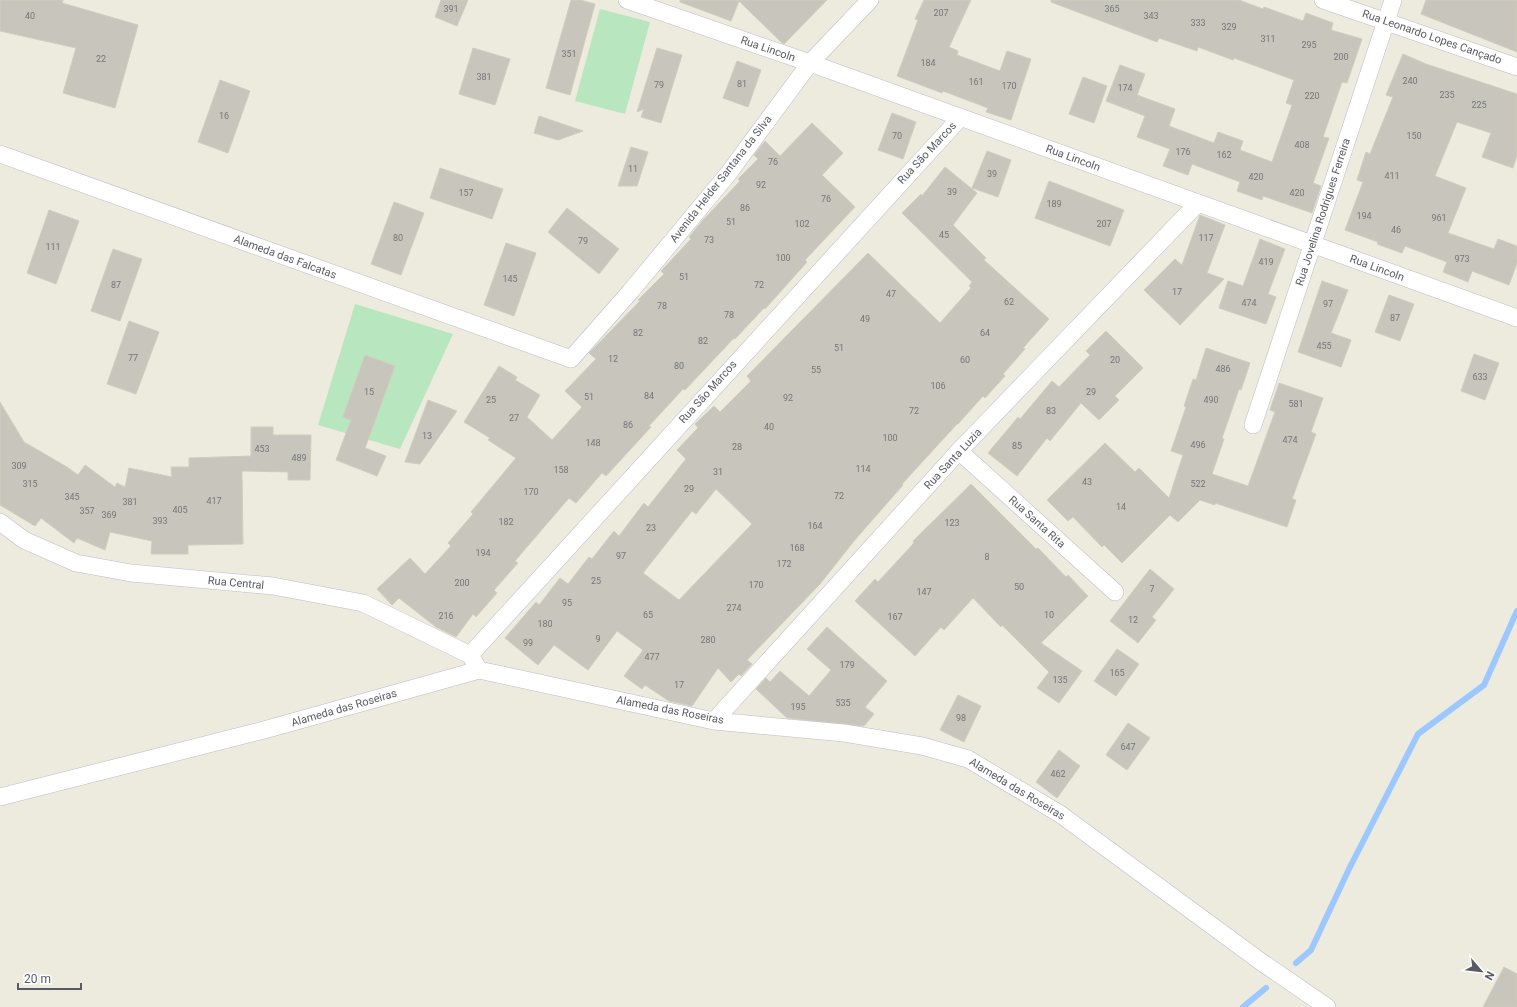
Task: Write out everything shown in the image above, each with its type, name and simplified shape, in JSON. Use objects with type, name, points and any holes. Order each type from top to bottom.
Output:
[{"type":"street","name":"Rua Lincoln","points":[[628,0],[810,63],[1517,318]]},
{"type":"street","name":"Avenida Helder Santana da Silva","points":[[571,359],[630,292],[728,174],[810,63],[870,0]]},
{"type":"street","name":"Rua Leonardo Lopes Cançado","points":[[1324,0],[1517,67]]},
{"type":"street","name":"Rua Jovelina Rodrigues Ferreira","points":[[1253,425],[1385,20],[1393,0]]},
{"type":"street","name":"Rua São Marcos","points":[[470,655],[960,118]]},
{"type":"street","name":"Alameda das Falcatas","points":[[0,154],[571,359]]},
{"type":"street","name":"Rua Santa Luzia","points":[[714,721],[959,452],[1198,203]]},
{"type":"street","name":"Rua Santa Rita","points":[[959,452],[1115,592]]},
{"type":"street","name":"Rua Central","points":[[0,522],[24,540],[76,563],[131,573],[273,586],[363,603],[470,655]]},
{"type":"street","points":[[470,655],[479,670]]},
{"type":"street","name":"Alameda das Roseiras","points":[[0,797],[264,730],[479,670],[714,721],[844,733],[922,746],[968,759],[1060,814],[1260,961],[1327,1007]]},
{"type":"green space","points":[[600,9],[650,22],[625,114],[575,101]]},
{"type":"green space","points":[[355,304],[453,334],[400,449],[318,425]]},
{"type":"building","points":[[0,0],[63,0],[62,3],[138,25],[115,108],[63,93],[76,48],[0,31]]},
{"type":"building","points":[[441,0],[468,0],[457,26],[435,17]]},
{"type":"building","points":[[571,0],[580,0],[595,4],[570,95],[546,88]]},
{"type":"building","points":[[680,0],[827,0],[784,44],[739,1],[731,21],[680,2]]},
{"type":"building","points":[[924,0],[971,0],[949,47],[958,51],[957,55],[1000,71],[1007,51],[1031,59],[1011,120],[986,112],[988,108],[897,76],[918,20],[915,19]]},
{"type":"building","points":[[1051,0],[1239,0],[1303,21],[1306,13],[1333,23],[1331,30],[1362,39],[1347,83],[1342,82],[1323,137],[1329,138],[1313,183],[1321,186],[1312,213],[1263,196],[1262,200],[1237,191],[1240,182],[1192,164],[1188,175],[1163,166],[1170,149],[1137,137],[1145,116],[1106,101],[1120,65],[1145,74],[1137,95],[1175,109],[1169,126],[1214,143],[1218,132],[1243,141],[1240,150],[1272,162],[1292,105],[1286,103],[1294,80],[1234,58],[1233,60],[1198,47],[1197,51],[1159,38],[1157,42],[1051,2]]},
{"type":"building","points":[[1426,0],[1517,0],[1517,52],[1421,14]]},
{"type":"building","points":[[473,48],[510,59],[495,105],[459,94]]},
{"type":"building","points":[[657,48],[682,55],[661,123],[641,117],[644,109],[637,112]]},
{"type":"building","points":[[1403,54],[1426,64],[1517,94],[1517,155],[1513,168],[1482,157],[1491,133],[1457,122],[1435,176],[1466,188],[1448,233],[1494,249],[1498,239],[1517,246],[1517,263],[1509,285],[1472,271],[1468,282],[1443,272],[1447,262],[1405,246],[1402,253],[1377,244],[1378,242],[1345,230],[1363,182],[1357,180],[1366,152],[1370,154],[1393,97],[1386,95]]},
{"type":"building","points":[[737,61],[761,70],[748,107],[723,98]]},
{"type":"building","points":[[1083,77],[1107,86],[1094,123],[1069,114]]},
{"type":"building","points":[[220,80],[250,91],[228,153],[198,142]]},
{"type":"building","points":[[892,113],[916,122],[903,159],[878,150]]},
{"type":"building","points":[[539,116],[583,131],[558,140],[534,133]]},
{"type":"building","points":[[812,123],[843,153],[822,175],[855,207],[805,260],[807,262],[765,309],[764,308],[735,339],[734,338],[685,390],[683,389],[649,426],[651,427],[606,476],[602,473],[576,503],[569,498],[515,561],[518,563],[494,590],[497,593],[476,617],[473,614],[456,637],[436,627],[399,598],[392,605],[377,589],[410,558],[425,574],[451,546],[448,543],[473,514],[471,512],[516,458],[488,440],[490,438],[464,422],[499,366],[517,377],[515,380],[540,395],[527,417],[552,440],[582,407],[565,391],[596,359],[589,353],[664,274],[661,271],[691,239],[689,237],[704,219],[740,181],[738,179],[758,159],[754,155],[765,141],[780,156]]},
{"type":"building","points":[[631,147],[648,152],[637,186],[618,186]]},
{"type":"building","points":[[987,151],[1011,160],[998,197],[972,188]]},
{"type":"building","points":[[945,167],[977,193],[953,225],[986,258],[984,260],[1049,319],[1023,348],[1025,349],[1003,374],[1005,376],[985,398],[983,396],[902,484],[903,485],[854,541],[820,584],[747,660],[752,664],[741,676],[739,674],[731,682],[718,668],[692,706],[669,701],[645,685],[642,689],[624,676],[643,650],[617,631],[588,670],[554,645],[538,665],[505,638],[536,602],[539,605],[560,578],[568,584],[589,557],[592,559],[614,531],[619,536],[644,503],[648,507],[686,459],[677,450],[698,428],[695,424],[714,406],[720,412],[751,381],[747,376],[868,253],[940,323],[971,288],[969,286],[972,282],[902,213],[921,194],[922,196]],"holes":[[[716,489],[752,524],[679,600],[643,573],[692,511],[696,514]]]},
{"type":"building","points":[[440,168],[503,189],[492,219],[430,198]]},
{"type":"building","points":[[1049,181],[1124,210],[1110,246],[1035,218]]},
{"type":"building","points":[[394,202],[424,213],[401,275],[371,264]]},
{"type":"building","points":[[567,208],[619,249],[599,274],[548,232]]},
{"type":"building","points":[[49,210],[79,221],[56,284],[27,273]]},
{"type":"building","points":[[1200,215],[1225,225],[1207,273],[1224,279],[1180,325],[1144,290],[1175,259],[1182,265]]},
{"type":"building","points":[[1260,239],[1285,249],[1268,294],[1276,297],[1266,324],[1219,308],[1228,281],[1243,286]]},
{"type":"building","points":[[506,243],[536,253],[514,316],[484,305]]},
{"type":"building","points":[[113,249],[142,259],[120,321],[91,311]]},
{"type":"building","points":[[1322,281],[1348,290],[1331,333],[1351,340],[1341,367],[1298,352]]},
{"type":"building","points":[[1389,295],[1414,304],[1400,341],[1375,332]]},
{"type":"building","points":[[129,321],[159,332],[136,394],[107,384]]},
{"type":"building","points":[[1106,331],[1143,368],[1115,396],[1119,400],[1099,420],[1081,403],[1050,441],[1047,438],[1017,476],[988,453],[1018,417],[1020,419],[1052,381],[1059,387],[1090,355],[1086,351]]},
{"type":"building","points":[[1206,348],[1250,363],[1241,390],[1239,389],[1222,438],[1224,439],[1212,474],[1248,486],[1275,412],[1270,410],[1279,383],[1323,398],[1311,432],[1316,434],[1292,499],[1296,500],[1287,527],[1215,503],[1215,505],[1200,500],[1178,522],[1170,515],[1122,563],[1104,545],[1102,547],[1073,517],[1068,521],[1047,500],[1105,443],[1135,472],[1139,468],[1169,498],[1183,455],[1171,451],[1186,407],[1184,406],[1193,379],[1196,380]]},
{"type":"building","points":[[1474,354],[1499,363],[1485,400],[1461,391]]},
{"type":"building","points":[[365,355],[395,366],[365,448],[386,456],[377,476],[336,460],[351,420],[343,417]]},
{"type":"building","points":[[428,400],[457,411],[420,464],[405,462]]},
{"type":"building","points":[[0,402],[24,442],[78,475],[85,465],[115,487],[117,483],[125,487],[129,468],[172,477],[171,467],[189,467],[189,458],[251,456],[251,427],[273,427],[273,435],[311,435],[310,480],[288,480],[288,472],[242,471],[243,544],[188,545],[188,554],[151,554],[152,541],[110,532],[105,550],[77,538],[74,543],[41,518],[35,526],[0,505]]},
{"type":"building","points":[[971,484],[1036,549],[1038,548],[1066,577],[1068,575],[1088,596],[1041,643],[1082,671],[1059,703],[1037,688],[1049,672],[1002,625],[1001,627],[973,598],[944,630],[941,627],[915,656],[855,601],[875,579],[878,582],[914,543],[913,541]]},
{"type":"building","points":[[1150,569],[1174,589],[1152,617],[1156,620],[1138,643],[1110,621]]},
{"type":"building","points":[[827,627],[887,681],[865,707],[874,714],[864,726],[787,718],[756,689],[766,678],[770,682],[780,671],[809,696],[831,670],[807,649]]},
{"type":"building","points":[[1117,649],[1139,664],[1116,696],[1094,681]]},
{"type":"building","points":[[958,695],[981,706],[964,742],[940,730]]},
{"type":"building","points":[[1128,723],[1150,738],[1127,770],[1106,755]]},
{"type":"building","points":[[1059,750],[1080,766],[1057,798],[1036,782]]},
{"type":"building","points":[[1504,967],[1517,974],[1517,1007],[1483,1007]]},
{"type":"waterway","points":[[1296,963],[1311,950],[1349,869],[1418,734],[1484,685],[1517,611]]},
{"type":"waterway","points":[[1243,1007],[1266,988]]}]
